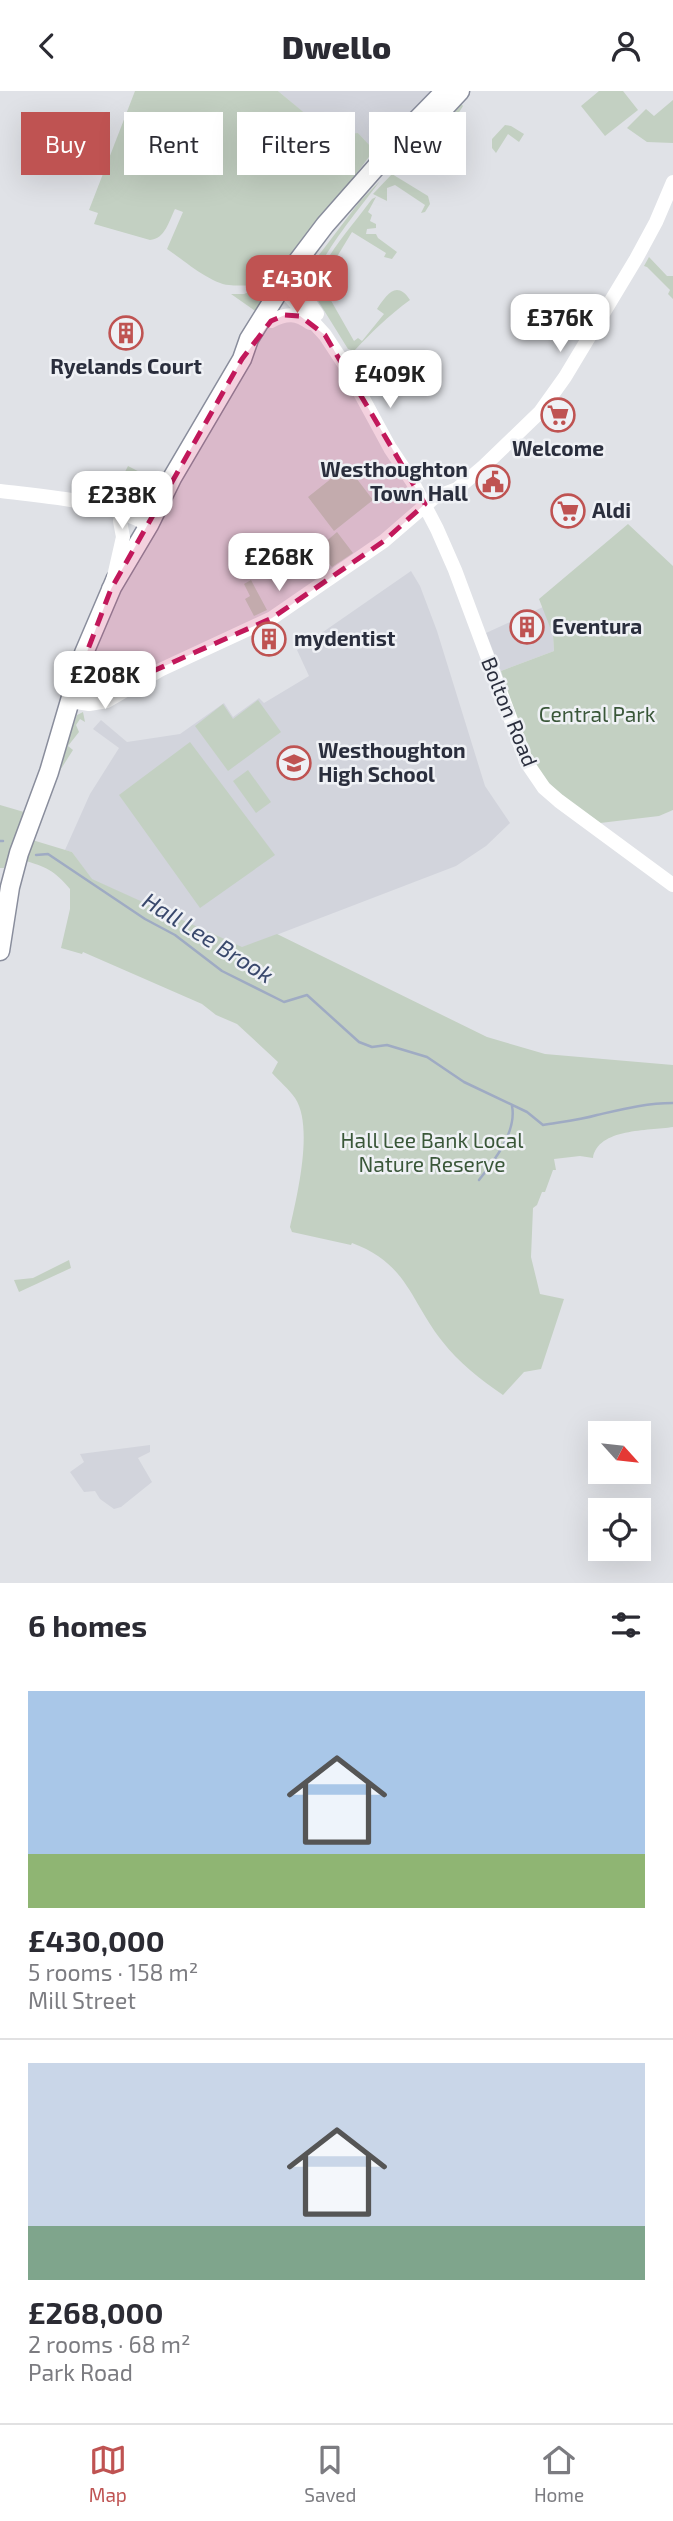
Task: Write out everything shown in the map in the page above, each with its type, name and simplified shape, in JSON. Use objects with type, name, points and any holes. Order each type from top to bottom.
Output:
[{"type":"highway","points":[[242,359],[258,342],[325,225],[406,129],[445,91]]},
{"type":"highway","points":[[0,951],[12,876],[56,750],[84,653],[111,589],[143,528],[242,359],[249,339],[351,208],[460,91]]},
{"type":"highway","points":[[143,528],[158,496],[172,478]]},
{"type":"main road","points":[[72,693],[99,694],[137,681],[237,635],[292,606],[404,526],[425,504],[457,489],[523,429],[551,398],[625,279],[656,222],[673,182]]},
{"type":"main road","name":"Bolton Road","points":[[288,287],[320,320],[325,335],[425,504],[469,605],[508,717],[532,772],[544,788],[559,801],[671,880]]},
{"type":"main road","points":[[271,321],[285,315],[300,316],[325,335]]},
{"type":"main road","points":[[0,491],[58,498],[122,512],[143,528]]},
{"type":"main road","points":[[104,508],[142,503],[158,496]]},
{"type":"main road","points":[[104,508],[120,521],[143,528]]},
{"type":"main road","points":[[111,589],[122,537],[120,521]]},
{"type":"highlighted area","points":[[285,315],[300,316],[325,335],[425,504],[384,541],[272,618],[104,693],[74,686],[111,589],[242,359],[271,321]]},
{"type":"shaded area","points":[[278,91],[435,91],[413,112],[369,112],[369,145],[358,133],[355,134],[355,112],[303,112]]},
{"type":"shaded area","name":"Westhoughton High School","points":[[411,571],[420,586],[437,631],[485,786],[510,823],[486,846],[456,866],[242,948],[91,879],[72,852],[65,850],[90,794],[119,748],[93,729],[101,720],[127,742],[180,734],[224,703],[233,717],[259,698],[264,703],[309,676],[297,650]]},
{"type":"shaded area","points":[[543,607],[553,635],[554,651],[501,671],[486,633]]},
{"type":"shaded area","points":[[150,1445],[150,1452],[138,1458],[152,1482],[121,1507],[114,1509],[100,1499],[95,1491],[84,1492],[70,1472],[84,1462],[80,1454]]},
{"type":"green space","points":[[135,91],[278,91],[303,112],[237,112],[237,175],[355,175],[355,133],[358,133],[369,145],[369,157],[273,286],[222,284],[205,276],[167,249],[183,212],[175,209],[163,233],[150,240],[94,224],[98,213],[89,210],[103,175],[110,175],[110,156],[124,119],[124,175],[223,175],[223,112],[127,112]]},
{"type":"green space","points":[[599,91],[623,91],[638,110],[605,136],[581,106]]},
{"type":"green space","points":[[673,100],[673,143],[647,142],[627,128],[646,109],[654,116]]},
{"type":"green space","points":[[459,101],[463,106],[459,112],[450,112]]},
{"type":"green space","points":[[505,125],[524,134],[519,142],[508,134],[496,153],[492,148],[492,139]]},
{"type":"green space","points":[[394,175],[428,196],[430,204],[425,212],[421,213],[425,205],[395,185],[387,188],[387,201],[373,194]]},
{"type":"green space","points":[[380,181],[328,251],[309,293],[304,279],[306,272],[360,201]]},
{"type":"green space","points":[[376,197],[368,212],[372,215],[370,221],[376,224],[376,228],[367,229],[366,234],[376,234],[397,252],[392,259],[384,257],[386,253],[352,232],[321,283],[354,341],[358,338],[362,341],[384,314],[377,309],[392,292],[400,291],[410,300],[354,351],[348,349],[312,291],[330,255]]},
{"type":"green space","points":[[649,257],[667,276],[673,276],[673,299],[668,294],[670,290],[644,266]]},
{"type":"green space","points":[[262,287],[265,289],[262,294],[267,297],[258,313],[231,294],[244,294]]},
{"type":"green space","points":[[128,466],[159,482],[154,492],[125,502],[112,497]]},
{"type":"green space","points":[[347,466],[373,500],[334,531],[308,497]]},
{"type":"green space","name":"Central Park","points":[[628,524],[673,566],[673,810],[659,816],[600,823],[560,793],[539,770],[520,729],[501,671],[554,651],[553,635],[539,599]]},
{"type":"green space","points":[[337,532],[353,553],[332,567],[316,550]]},
{"type":"green space","points":[[251,580],[267,610],[254,616],[245,599],[250,596],[244,584]]},
{"type":"green space","points":[[258,700],[281,732],[228,771],[195,726],[223,704],[233,719]]},
{"type":"green space","points":[[83,712],[85,722],[80,719],[76,725],[79,732],[68,746],[73,750],[59,772],[56,771],[77,715]]},
{"type":"green space","points":[[190,742],[275,855],[200,908],[119,795]]},
{"type":"green space","points":[[248,770],[271,802],[256,813],[233,781]]},
{"type":"green space","points":[[0,805],[24,812],[4,868],[0,868]]},
{"type":"green space","name":"Hall Lee Bank Local Nature Reserve","points":[[29,839],[72,852],[92,879],[242,947],[277,934],[487,1037],[545,1054],[673,1065],[673,1127],[614,1136],[597,1148],[593,1158],[580,1156],[554,1159],[556,1170],[553,1170],[545,1192],[542,1192],[533,1208],[531,1257],[540,1294],[564,1299],[541,1369],[524,1372],[503,1395],[470,1370],[449,1349],[431,1326],[406,1284],[385,1261],[352,1243],[351,1245],[292,1232],[290,1227],[304,1143],[303,1126],[301,1110],[295,1098],[272,1073],[278,1062],[237,1024],[216,1015],[202,1004],[83,952],[82,954],[61,948],[70,909],[70,889],[49,870],[23,860]]},
{"type":"green space","points":[[69,1260],[71,1268],[19,1292],[14,1280],[33,1278]]},
{"type":"waterway","name":"Hall Lee Brook","points":[[36,855],[48,854],[145,919],[175,935],[222,971],[284,1002],[307,995],[359,1042],[372,1047],[387,1045],[427,1057],[464,1082],[527,1112],[543,1125],[635,1107],[673,1103]]},
{"type":"waterway","points":[[479,1180],[508,1135],[513,1116],[512,1106]]},
{"type":"place","name":"Ryelands Court","points":[[126,333]]},
{"type":"place","name":"Welcome","points":[[558,415]]},
{"type":"place","name":"Westhoughton Town Hall","points":[[493,482]]},
{"type":"place","name":"Aldi","points":[[568,511]]},
{"type":"place","name":"Eventura","points":[[527,627]]},
{"type":"place","name":"mydentist","points":[[269,639]]},
{"type":"place","name":"Westhoughton High School","points":[[294,763]]}]
